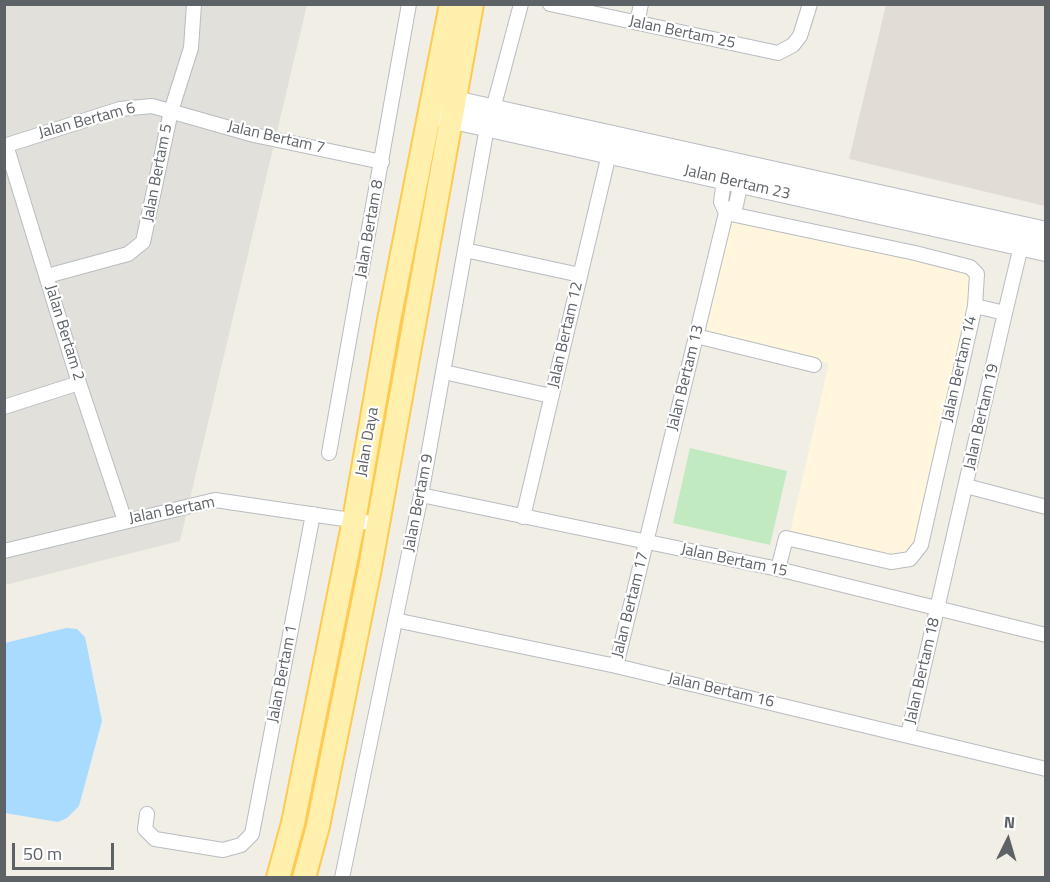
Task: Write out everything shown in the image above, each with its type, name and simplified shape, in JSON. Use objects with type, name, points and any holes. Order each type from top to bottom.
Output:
[{"type":"main road","name":"Jalan Daya","points":[[304,878],[318,826],[378,524],[441,107],[451,4]]},
{"type":"main road","name":"Jalan Daya","points":[[278,878],[293,823],[441,107],[472,4]]},
{"type":"street","name":"Jalan Bertam 5","points":[[47,276],[128,254],[143,242],[171,111],[191,48],[194,4]]},
{"type":"street","name":"Jalan Bertam 8","points":[[329,453],[409,4]]},
{"type":"street","name":"Jalan Bertam 9","points":[[342,878],[421,495],[490,118],[521,4]]},
{"type":"street","name":"Jalan Bertam 25","points":[[550,4],[778,53],[793,45],[800,36],[810,4]]},
{"type":"street","points":[[637,23],[641,4]]},
{"type":"street","name":"Jalan Bertam 6","points":[[5,145],[120,109],[152,106],[171,111]]},
{"type":"street","name":"Jalan Bertam 23","points":[[441,107],[1046,251]]},
{"type":"street","name":"Jalan Bertam 7","points":[[171,111],[254,135],[382,162]]},
{"type":"street","name":"Jalan Bertam 23","points":[[490,118],[609,154],[1040,231]]},
{"type":"street","name":"Jalan Bertam 2","points":[[5,145],[78,383],[125,521]]},
{"type":"street","name":"Jalan Bertam 12","points":[[523,517],[609,154]]},
{"type":"street","name":"Jalan Bertam 13","points":[[646,543],[726,213],[736,205],[737,176]]},
{"type":"street","name":"Jalan Bertam 14","points":[[726,213],[915,253],[970,267],[977,274],[975,306],[921,545],[910,559],[891,562],[786,538],[778,570]]},
{"type":"street","name":"Jalan Bertam 19","points":[[938,608],[1021,246],[1040,231]]},
{"type":"street","points":[[465,250],[580,275]]},
{"type":"street","points":[[975,306],[1005,313]]},
{"type":"street","points":[[696,336],[814,365]]},
{"type":"street","points":[[444,372],[551,396]]},
{"type":"street","points":[[4,406],[78,383]]},
{"type":"street","points":[[966,486],[1046,507]]},
{"type":"street","name":"Jalan Bertam 15","points":[[421,495],[778,570],[1046,635]]},
{"type":"street","name":"Jalan Bertam","points":[[4,551],[215,500],[378,524]]},
{"type":"street","name":"Jalan Bertam 1","points":[[147,814],[145,829],[155,839],[223,850],[241,845],[252,834],[313,514]]},
{"type":"street","name":"Jalan Bertam 17","points":[[616,666],[646,543]]},
{"type":"street","name":"Jalan Bertam 18","points":[[908,735],[938,608]]},
{"type":"street","name":"Jalan Bertam 16","points":[[395,620],[616,666],[1046,769]]},
{"type":"shaded area","points":[[5,5],[307,5],[180,541],[5,585]]},
{"type":"shaded area","points":[[886,5],[1045,5],[1045,206],[849,159]]},
{"type":"shaded area","points":[[730,219],[968,271],[972,278],[968,311],[916,542],[908,553],[891,557],[790,533],[829,363],[702,332]]},
{"type":"green space","points":[[690,448],[787,471],[770,545],[673,523]]},
{"type":"water","points":[[66,628],[77,629],[85,637],[102,721],[79,806],[67,818],[58,822],[5,813],[5,643]]}]
